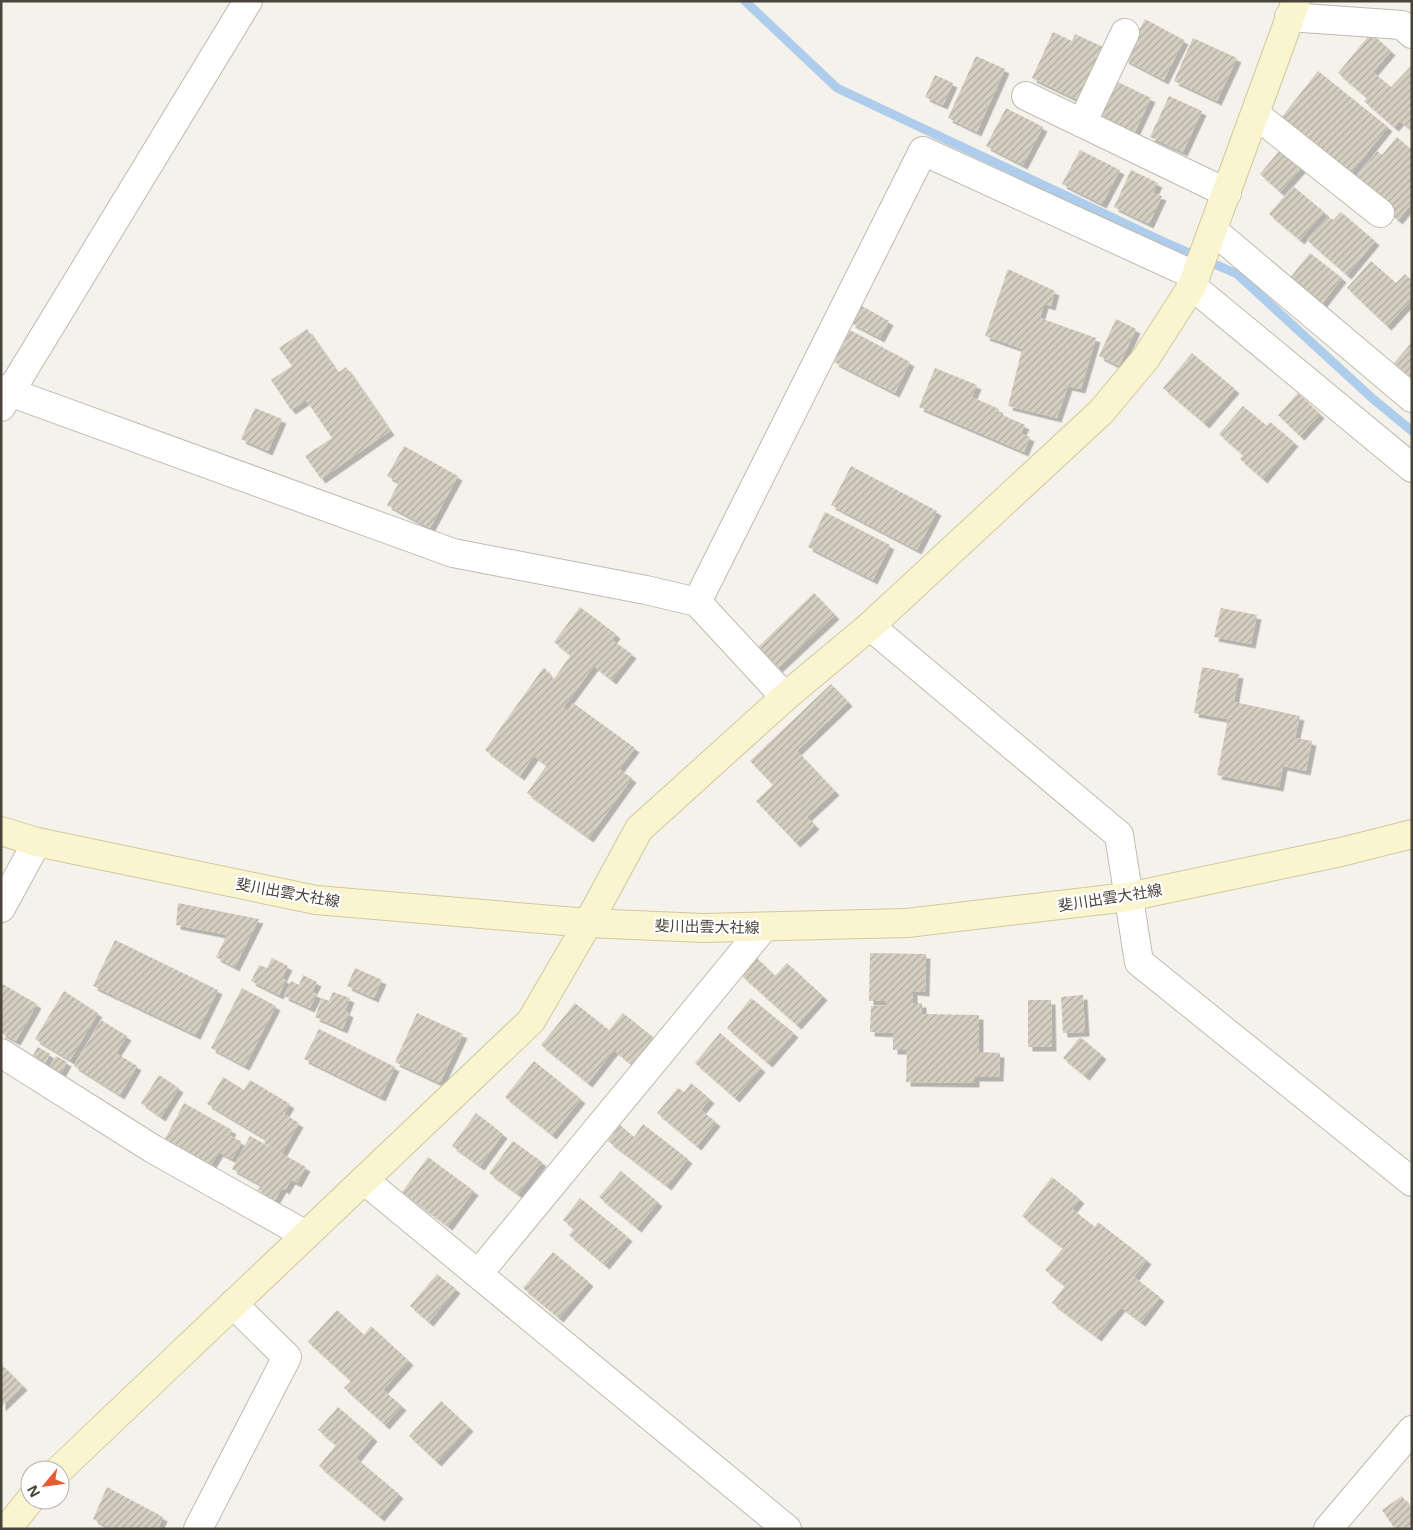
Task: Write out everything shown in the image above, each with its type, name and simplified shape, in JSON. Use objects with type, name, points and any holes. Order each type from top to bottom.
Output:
[{"type":"street","points":[[248,1],[4,396],[453,553],[646,590],[697,602],[785,697]]},
{"type":"street","points":[[70,1460],[530,1021],[588,923],[639,829],[785,697],[870,626],[1101,412],[1146,358],[1194,281],[1214,231],[1292,9],[1402,25],[1412,34]]},
{"type":"street","points":[[1082,122],[1125,33]]},
{"type":"street","points":[[1026,96],[1227,193]]},
{"type":"street","points":[[1255,114],[1380,214]]},
{"type":"street","points":[[697,602],[923,151],[1194,281],[1412,468]]},
{"type":"street","points":[[1214,231],[1412,398]]},
{"type":"street","points":[[870,626],[1119,836],[1139,962],[1412,1182]]},
{"type":"street","name":"斐川出雲大社線","points":[[1,831],[37,842],[316,900],[588,923],[703,928],[907,923],[1128,897],[1341,852],[1412,834]]},
{"type":"street","points":[[1,908],[37,842]]},
{"type":"street","points":[[478,1274],[764,927]]},
{"type":"street","points":[[1,1053],[152,1149],[306,1235]]},
{"type":"street","points":[[364,1180],[787,1529]]},
{"type":"street","points":[[198,1529],[287,1357],[233,1304]]},
{"type":"street","points":[[1328,1529],[1412,1430]]},
{"type":"street","points":[[7,1529],[22,1510]]},
{"type":"building","points":[[1145,19],[1184,40],[1164,80],[1124,59]]},
{"type":"building","points":[[1053,32],[1072,41],[1075,34],[1103,47],[1078,100],[1032,78]]},
{"type":"building","points":[[1371,33],[1391,51],[1373,72],[1391,87],[1412,65],[1412,131],[1400,121],[1394,127],[1364,101],[1367,98],[1338,73]]},
{"type":"building","points":[[1193,38],[1237,58],[1217,101],[1174,81]]},
{"type":"building","points":[[976,56],[1005,69],[977,132],[948,118]]},
{"type":"building","points":[[1318,71],[1388,127],[1350,174],[1277,123]]},
{"type":"building","points":[[935,75],[953,83],[943,105],[925,97]]},
{"type":"building","points":[[1116,81],[1151,98],[1134,134],[1098,117]]},
{"type":"building","points":[[1169,96],[1202,111],[1183,152],[1150,137]]},
{"type":"building","points":[[1006,108],[1043,127],[1023,165],[986,146]]},
{"type":"building","points":[[1397,137],[1412,150],[1412,203],[1398,220],[1353,180],[1377,151],[1382,155]]},
{"type":"building","points":[[1284,145],[1305,164],[1280,192],[1260,174]]},
{"type":"building","points":[[1080,150],[1120,170],[1102,204],[1062,184]]},
{"type":"building","points":[[1131,170],[1158,183],[1153,193],[1162,196],[1149,224],[1114,207]]},
{"type":"building","points":[[1293,186],[1324,212],[1300,240],[1269,214]]},
{"type":"building","points":[[1341,212],[1375,241],[1347,275],[1307,240],[1328,216],[1333,220]]},
{"type":"building","points":[[1310,253],[1342,278],[1321,305],[1289,279]]},
{"type":"building","points":[[1371,261],[1396,283],[1405,274],[1412,281],[1412,299],[1387,326],[1347,288]]},
{"type":"building","points":[[1008,269],[1055,291],[1051,306],[1044,304],[1040,318],[1096,338],[1081,389],[1068,386],[1057,418],[1008,406],[1022,349],[985,336]]},
{"type":"building","points":[[860,305],[889,321],[880,338],[851,323]]},
{"type":"building","points":[[1116,319],[1136,329],[1119,366],[1099,356]]},
{"type":"building","points":[[307,329],[338,373],[346,367],[390,431],[321,479],[305,456],[332,438],[306,400],[291,410],[271,380],[292,366],[279,348]]},
{"type":"building","points":[[850,330],[910,362],[895,393],[834,362]]},
{"type":"building","points":[[1412,342],[1412,378],[1394,363]]},
{"type":"building","points":[[1192,353],[1235,389],[1205,424],[1163,388]]},
{"type":"building","points":[[935,368],[977,385],[972,397],[999,409],[998,413],[1025,425],[1021,433],[1030,437],[1024,452],[919,407]]},
{"type":"building","points":[[1298,393],[1320,414],[1300,436],[1278,415]]},
{"type":"building","points":[[1243,406],[1267,426],[1270,422],[1294,442],[1263,479],[1240,459],[1243,455],[1219,434]]},
{"type":"building","points":[[255,408],[282,419],[268,451],[241,439]]},
{"type":"building","points":[[404,446],[458,476],[430,528],[387,505],[399,482],[387,476]]},
{"type":"building","points":[[851,466],[937,511],[917,550],[831,505]]},
{"type":"building","points":[[825,512],[890,545],[873,580],[808,547]]},
{"type":"building","points":[[814,593],[835,615],[778,668],[758,647]]},
{"type":"building","points":[[580,607],[616,634],[612,640],[632,654],[612,680],[594,666],[563,708],[567,711],[573,703],[635,748],[619,769],[632,778],[589,838],[527,793],[547,765],[534,756],[520,776],[485,750],[544,667],[553,680],[571,655],[554,642]]},
{"type":"building","points":[[1221,608],[1257,615],[1251,644],[1214,637]]},
{"type":"building","points":[[1202,667],[1239,674],[1234,702],[1300,716],[1295,738],[1312,741],[1306,771],[1283,766],[1279,787],[1217,775],[1228,719],[1194,713]]},
{"type":"building","points":[[831,684],[848,702],[797,751],[835,791],[807,817],[815,825],[796,843],[756,801],[773,785],[750,761]]},
{"type":"building","points":[[178,903],[259,919],[235,967],[216,957],[227,935],[176,925]]},
{"type":"building","points":[[115,940],[218,990],[196,1035],[93,986]]},
{"type":"building","points":[[870,953],[926,954],[925,992],[913,991],[913,1003],[922,1003],[922,1014],[979,1015],[979,1052],[1000,1053],[999,1077],[975,1077],[975,1083],[906,1082],[907,1050],[893,1050],[893,1033],[870,1032],[871,1006],[885,1006],[885,1001],[869,1001]]},
{"type":"building","points":[[272,958],[288,966],[282,978],[286,980],[279,995],[251,981],[259,965],[267,968]]},
{"type":"building","points":[[757,958],[775,976],[787,963],[823,996],[797,1025],[741,975]]},
{"type":"building","points":[[355,968],[382,980],[374,998],[347,986]]},
{"type":"building","points":[[303,975],[317,982],[312,992],[317,994],[310,1008],[284,996],[291,981],[299,985]]},
{"type":"building","points":[[1,983],[37,1004],[16,1041],[1,1033]]},
{"type":"building","points":[[242,988],[276,1006],[245,1066],[211,1048]]},
{"type":"building","points":[[64,991],[98,1013],[70,1060],[35,1039]]},
{"type":"building","points":[[333,992],[350,998],[345,1011],[349,1013],[343,1029],[315,1017],[322,998],[329,1001]]},
{"type":"building","points":[[1083,995],[1085,1032],[1063,1033],[1061,997]]},
{"type":"building","points":[[751,998],[794,1033],[768,1063],[727,1028]]},
{"type":"building","points":[[1028,1000],[1051,1000],[1052,1047],[1028,1047]]},
{"type":"building","points":[[575,1003],[609,1030],[623,1013],[653,1037],[631,1064],[614,1050],[588,1083],[541,1045]]},
{"type":"building","points":[[417,1013],[463,1034],[440,1083],[395,1062]]},
{"type":"building","points":[[101,1020],[127,1036],[116,1053],[137,1066],[120,1095],[74,1066]]},
{"type":"building","points":[[319,1029],[395,1067],[381,1097],[304,1059]]},
{"type":"building","points":[[720,1033],[761,1068],[735,1098],[695,1063]]},
{"type":"building","points":[[1080,1037],[1102,1055],[1085,1076],[1063,1058]]},
{"type":"building","points":[[38,1047],[50,1054],[43,1067],[30,1060]]},
{"type":"building","points":[[56,1056],[67,1062],[60,1075],[49,1069]]},
{"type":"building","points":[[534,1061],[581,1099],[552,1135],[505,1097]]},
{"type":"building","points":[[159,1075],[179,1088],[161,1117],[141,1103]]},
{"type":"building","points":[[223,1077],[244,1090],[250,1080],[290,1104],[284,1114],[299,1123],[282,1153],[264,1143],[266,1139],[207,1104]]},
{"type":"building","points":[[691,1083],[710,1099],[701,1110],[716,1122],[697,1146],[657,1113],[678,1088],[684,1092]]},
{"type":"building","points":[[184,1103],[232,1130],[229,1135],[242,1142],[232,1159],[219,1152],[211,1165],[165,1139]]},
{"type":"building","points":[[476,1113],[503,1134],[480,1166],[452,1146]]},
{"type":"building","points":[[643,1124],[688,1159],[667,1186],[608,1141],[620,1125],[634,1137]]},
{"type":"building","points":[[250,1136],[306,1167],[297,1183],[291,1180],[285,1190],[282,1188],[275,1200],[258,1190],[261,1185],[232,1169]]},
{"type":"building","points":[[513,1141],[542,1162],[518,1194],[489,1173]]},
{"type":"building","points":[[428,1157],[474,1191],[448,1226],[402,1192]]},
{"type":"building","points":[[621,1171],[658,1202],[637,1228],[599,1197]]},
{"type":"building","points":[[1052,1177],[1080,1199],[1072,1209],[1095,1227],[1098,1222],[1147,1260],[1134,1277],[1160,1297],[1141,1322],[1121,1307],[1097,1337],[1052,1303],[1065,1286],[1045,1270],[1063,1248],[1022,1216]]},
{"type":"building","points":[[580,1198],[628,1237],[605,1265],[569,1235],[574,1229],[563,1220]]},
{"type":"building","points":[[553,1252],[589,1282],[559,1318],[523,1288]]},
{"type":"building","points":[[437,1274],[456,1289],[429,1322],[410,1306]]},
{"type":"building","points":[[337,1310],[364,1335],[371,1326],[409,1361],[383,1390],[402,1406],[385,1425],[344,1388],[351,1381],[308,1342]]},
{"type":"building","points":[[1,1364],[23,1386],[1,1407]]},
{"type":"building","points":[[441,1401],[469,1427],[437,1462],[409,1436]]},
{"type":"building","points":[[338,1407],[373,1437],[356,1458],[399,1494],[380,1517],[319,1466],[336,1445],[318,1430]]},
{"type":"building","points":[[107,1487],[163,1517],[158,1529],[111,1529],[93,1519]]},
{"type":"building","points":[[1402,1496],[1412,1510],[1412,1529],[1395,1529],[1382,1510]]},
{"type":"waterway","points":[[745,1],[837,88],[1162,241],[1237,274],[1372,398],[1412,431]]}]
